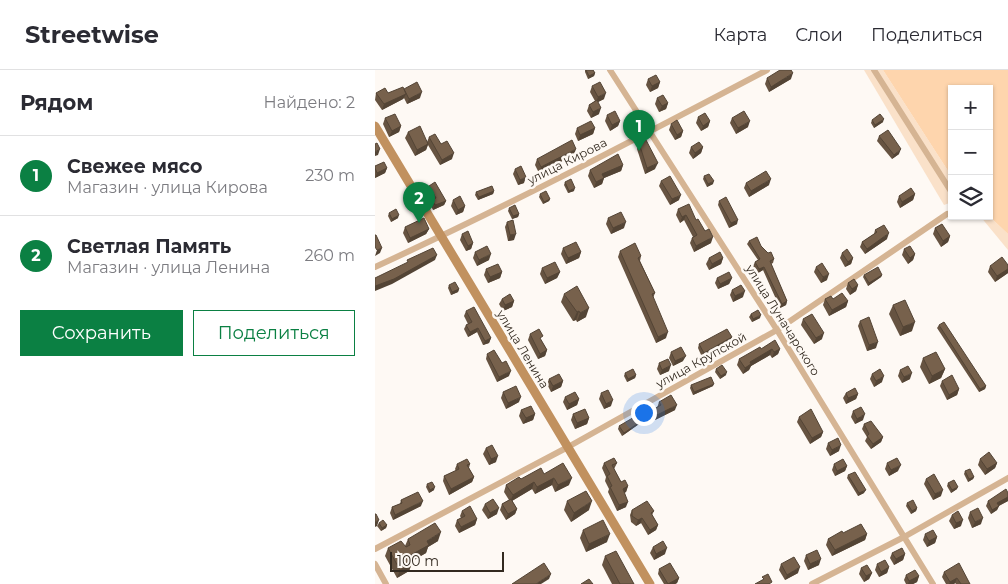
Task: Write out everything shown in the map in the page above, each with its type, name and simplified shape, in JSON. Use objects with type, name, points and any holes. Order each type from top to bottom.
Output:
[{"type":"street","name":"улица Луначарского","points":[[610,70],[651,131],[777,330],[933,584]]},
{"type":"street","name":"улица Кирова","points":[[375,267],[441,237],[767,70]]},
{"type":"street","points":[[873,70],[948,187]]},
{"type":"street","name":"улица Ленина","points":[[375,126],[650,584]]},
{"type":"street","name":"улица Крупской","points":[[375,549],[568,447],[777,330],[947,214]]},
{"type":"street","points":[[812,584],[904,538],[1008,478]]},
{"type":"street","points":[[375,564],[386,584]]},
{"type":"shaded area","points":[[864,70],[883,70],[948,171],[948,204],[944,205]]},
{"type":"shaded area","points":[[883,70],[1008,70],[1008,234],[993,220],[993,85],[948,85],[948,171]]},
{"type":"shaded area","points":[[983,220],[993,220],[1008,234],[1008,250]]},
{"type":"building","points":[[586,70],[593,70],[595,73],[589,76]]},
{"type":"building","points":[[780,70],[791,70],[793,73],[771,87],[767,78]]},
{"type":"building","points":[[656,75],[660,82],[652,86],[648,79]]},
{"type":"building","points":[[417,82],[422,92],[409,99],[404,89]]},
{"type":"building","points":[[600,82],[606,93],[598,97],[592,86]]},
{"type":"building","points":[[403,87],[406,94],[384,104],[376,93],[385,88],[388,93]]},
{"type":"building","points":[[663,95],[668,103],[662,106],[657,98]]},
{"type":"building","points":[[597,100],[601,108],[593,112],[589,105]]},
{"type":"building","points":[[615,111],[620,121],[612,125],[607,115]]},
{"type":"building","points":[[744,111],[750,121],[738,128],[732,118]]},
{"type":"building","points":[[705,113],[710,121],[703,126],[698,117]]},
{"type":"building","points":[[395,114],[401,126],[392,131],[385,118]]},
{"type":"building","points":[[880,114],[884,119],[875,125],[872,120]]},
{"type":"building","points":[[677,120],[683,131],[677,135],[671,124]]},
{"type":"building","points":[[591,121],[595,128],[580,135],[577,128]]},
{"type":"building","points":[[420,126],[428,144],[417,150],[408,132]]},
{"type":"building","points":[[888,130],[901,149],[894,155],[879,136]]},
{"type":"building","points":[[435,134],[441,144],[447,141],[454,153],[442,160],[429,137]]},
{"type":"building","points":[[572,140],[576,149],[541,167],[537,159]]},
{"type":"building","points":[[646,140],[658,163],[647,168],[639,143]]},
{"type":"building","points":[[699,142],[703,147],[695,153],[691,147]]},
{"type":"building","points":[[377,143],[380,149],[375,152],[375,144]]},
{"type":"building","points":[[618,154],[623,165],[602,174],[604,178],[596,182],[590,170]]},
{"type":"building","points":[[384,162],[387,168],[377,173],[375,166]]},
{"type":"building","points":[[521,166],[526,177],[520,180],[515,169]]},
{"type":"building","points":[[766,171],[771,179],[751,191],[746,183]]},
{"type":"building","points":[[709,174],[714,181],[708,184],[704,176]]},
{"type":"building","points":[[670,176],[681,195],[672,199],[661,181]]},
{"type":"building","points":[[571,179],[575,188],[569,191],[565,182]]},
{"type":"building","points":[[435,182],[446,201],[435,205],[432,200],[436,198],[429,186]]},
{"type":"building","points":[[492,186],[494,191],[479,197],[476,192]]},
{"type":"building","points":[[911,188],[915,194],[902,202],[899,196]]},
{"type":"building","points":[[546,191],[550,199],[544,202],[540,194]]},
{"type":"building","points":[[460,196],[465,206],[458,210],[453,200]]},
{"type":"building","points":[[726,197],[738,220],[731,223],[719,201]]},
{"type":"building","points":[[689,204],[696,220],[698,219],[705,231],[709,229],[713,237],[696,246],[692,238],[697,235],[686,215],[682,217],[678,209]]},
{"type":"building","points":[[515,205],[519,214],[513,216],[509,208]]},
{"type":"building","points":[[396,209],[399,215],[392,219],[389,213]]},
{"type":"building","points":[[621,212],[626,222],[613,228],[608,218]]},
{"type":"building","points":[[424,218],[429,229],[410,238],[405,227]]},
{"type":"building","points":[[513,220],[516,234],[510,235],[507,222]]},
{"type":"building","points":[[942,224],[950,236],[943,241],[935,228]]},
{"type":"building","points":[[884,225],[889,233],[867,249],[862,242],[877,232],[875,230]]},
{"type":"building","points":[[468,231],[473,243],[468,246],[462,234]]},
{"type":"building","points":[[375,235],[382,248],[377,250],[375,247]]},
{"type":"building","points":[[757,237],[761,246],[768,253],[771,252],[774,259],[770,261],[787,301],[782,304],[764,267],[759,269],[755,262],[760,259],[749,241]]},
{"type":"building","points":[[576,242],[581,252],[568,258],[563,248]]},
{"type":"building","points":[[635,243],[641,256],[638,258],[655,293],[652,294],[668,332],[658,337],[620,251]]},
{"type":"building","points":[[487,246],[491,254],[479,260],[475,252]]},
{"type":"building","points":[[910,246],[915,254],[910,258],[904,249]]},
{"type":"building","points":[[433,248],[437,255],[394,279],[375,286],[375,278]]},
{"type":"building","points":[[847,249],[853,258],[848,262],[842,253]]},
{"type":"building","points":[[720,252],[723,258],[712,264],[709,258]]},
{"type":"building","points":[[1002,257],[1008,265],[1008,269],[997,276],[990,266]]},
{"type":"building","points":[[555,262],[560,272],[547,278],[542,268]]},
{"type":"building","points":[[822,263],[829,274],[823,277],[816,267]]},
{"type":"building","points":[[498,264],[502,272],[490,277],[486,269]]},
{"type":"building","points":[[878,267],[882,275],[869,283],[864,275]]},
{"type":"building","points":[[729,272],[732,278],[720,284],[717,278]]},
{"type":"building","points":[[854,279],[858,285],[852,289],[848,283]]},
{"type":"building","points":[[455,282],[459,289],[452,292],[449,285]]},
{"type":"building","points":[[741,285],[745,291],[735,296],[732,290]]},
{"type":"building","points":[[577,286],[589,308],[580,313],[579,311],[577,312],[564,294]]},
{"type":"building","points":[[842,293],[848,301],[832,310],[825,299],[831,296],[833,299]]},
{"type":"building","points":[[510,294],[514,301],[505,305],[502,299]]},
{"type":"building","points":[[905,300],[915,322],[903,327],[893,305]]},
{"type":"building","points":[[474,307],[491,338],[485,341],[478,328],[470,332],[466,325],[472,322],[466,311]]},
{"type":"building","points":[[758,310],[761,315],[753,319],[751,314]]},
{"type":"building","points":[[812,314],[824,333],[816,338],[803,319]]},
{"type":"building","points":[[869,317],[878,342],[869,345],[860,321]]},
{"type":"building","points":[[944,322],[986,386],[980,389],[939,325]]},
{"type":"building","points":[[539,329],[543,336],[540,338],[547,350],[540,354],[530,334]]},
{"type":"building","points":[[727,329],[732,337],[704,353],[699,344]]},
{"type":"building","points":[[775,340],[780,349],[774,352],[772,349],[750,362],[751,364],[745,368],[739,359]]},
{"type":"building","points":[[681,347],[686,356],[675,361],[671,352]]},
{"type":"building","points":[[494,350],[502,363],[506,361],[511,371],[499,377],[487,354]]},
{"type":"building","points":[[936,352],[945,369],[932,376],[923,358]]},
{"type":"building","points":[[668,359],[671,365],[662,370],[659,363]]},
{"type":"building","points":[[722,365],[727,372],[721,376],[716,369]]},
{"type":"building","points":[[908,366],[912,373],[904,377],[900,370]]},
{"type":"building","points":[[633,369],[636,375],[628,379],[625,373]]},
{"type":"building","points":[[880,369],[884,376],[876,381],[872,374]]},
{"type":"building","points":[[559,374],[563,381],[553,386],[549,379]]},
{"type":"building","points":[[952,375],[959,389],[949,395],[942,381]]},
{"type":"building","points":[[711,377],[714,384],[694,392],[691,385]]},
{"type":"building","points":[[516,386],[521,397],[508,403],[503,392]]},
{"type":"building","points":[[855,388],[858,394],[848,398],[846,393]]},
{"type":"building","points":[[608,390],[613,400],[606,404],[601,393]]},
{"type":"building","points":[[575,392],[579,399],[569,404],[565,397]]},
{"type":"building","points":[[671,395],[677,405],[657,415],[654,409],[661,405],[659,402]]},
{"type":"building","points":[[531,406],[535,414],[526,418],[521,410]]},
{"type":"building","points":[[861,407],[865,414],[857,419],[853,411]]},
{"type":"building","points":[[585,409],[589,418],[577,423],[573,414]]},
{"type":"building","points":[[811,409],[823,432],[812,438],[799,417]]},
{"type":"building","points":[[636,416],[640,422],[624,433],[619,426]]},
{"type":"building","points":[[871,421],[883,437],[873,444],[867,436],[869,434],[864,424]]},
{"type":"building","points":[[838,438],[841,445],[832,450],[828,443]]},
{"type":"building","points":[[492,445],[498,456],[491,459],[486,448]]},
{"type":"building","points":[[989,452],[997,463],[987,469],[980,459]]},
{"type":"building","points":[[614,458],[617,463],[612,465],[621,482],[625,480],[628,486],[623,489],[628,502],[619,505],[610,487],[612,486],[607,476],[610,474],[604,463]]},
{"type":"building","points":[[897,458],[901,465],[891,470],[887,463]]},
{"type":"building","points":[[467,459],[470,464],[467,465],[474,477],[451,489],[444,476],[459,469],[457,464]]},
{"type":"building","points":[[843,459],[847,466],[837,471],[834,464]]},
{"type":"building","points":[[563,463],[572,478],[558,485],[554,478],[537,487],[534,482],[513,495],[506,485],[519,477],[521,479],[541,468],[544,474]]},
{"type":"building","points":[[970,469],[974,477],[969,479],[965,471]]},
{"type":"building","points":[[855,472],[866,490],[859,493],[848,475]]},
{"type":"building","points":[[934,474],[943,490],[935,494],[926,479]]},
{"type":"building","points":[[954,480],[958,487],[952,490],[948,483]]},
{"type":"building","points":[[432,482],[435,487],[430,490],[427,484]]},
{"type":"building","points":[[1006,489],[1008,497],[997,503],[999,506],[992,510],[988,501]]},
{"type":"building","points":[[586,491],[592,501],[574,513],[567,501]]},
{"type":"building","points":[[418,492],[423,501],[395,515],[392,507],[402,503],[401,500]]},
{"type":"building","points":[[493,499],[499,508],[490,513],[485,504]]},
{"type":"building","points":[[511,499],[517,509],[508,514],[502,504]]},
{"type":"building","points":[[913,500],[917,508],[912,511],[907,503]]},
{"type":"building","points":[[647,501],[654,511],[651,513],[658,525],[650,530],[642,518],[638,520],[632,516],[632,510]]},
{"type":"building","points":[[470,506],[477,519],[461,527],[457,520],[465,516],[462,511]]},
{"type":"building","points":[[978,508],[983,518],[975,522],[970,512]]},
{"type":"building","points":[[958,511],[963,520],[956,523],[952,515]]},
{"type":"building","points":[[375,514],[379,520],[375,522]]},
{"type":"building","points":[[383,520],[387,525],[382,528],[379,523]]},
{"type":"building","points":[[603,520],[610,534],[589,544],[583,530]]},
{"type":"building","points":[[435,523],[441,532],[427,541],[429,545],[409,556],[412,563],[400,570],[388,548],[401,541],[406,547],[410,545],[408,539]]},
{"type":"building","points":[[861,524],[867,534],[835,550],[828,539]]},
{"type":"building","points":[[933,530],[937,537],[929,541],[925,534]]},
{"type":"building","points":[[663,541],[667,548],[656,554],[653,547]]},
{"type":"building","points":[[902,548],[905,554],[896,559],[892,553]]},
{"type":"building","points":[[817,550],[821,559],[810,564],[806,555]]},
{"type":"building","points":[[616,551],[634,584],[620,584],[605,556]]},
{"type":"building","points":[[794,557],[800,567],[787,575],[781,564]]},
{"type":"building","points":[[885,560],[889,567],[881,572],[877,564]]},
{"type":"building","points":[[544,563],[551,574],[536,584],[512,584]]},
{"type":"building","points":[[670,563],[679,578],[668,584],[659,569]]},
{"type":"building","points":[[959,563],[970,584],[961,584],[957,578],[950,582],[944,572]]},
{"type":"building","points":[[867,565],[872,573],[866,576],[861,568]]},
{"type":"building","points":[[915,570],[919,576],[909,581],[906,575]]},
{"type":"building","points":[[768,574],[772,582],[769,584],[755,584],[764,579],[762,577]]},
{"type":"building","points":[[589,579],[593,584],[581,584]]},
{"type":"place","name":"Свежее мясо","points":[[639,151]]},
{"type":"place","name":"Светлая Память","points":[[419,223]]}]
